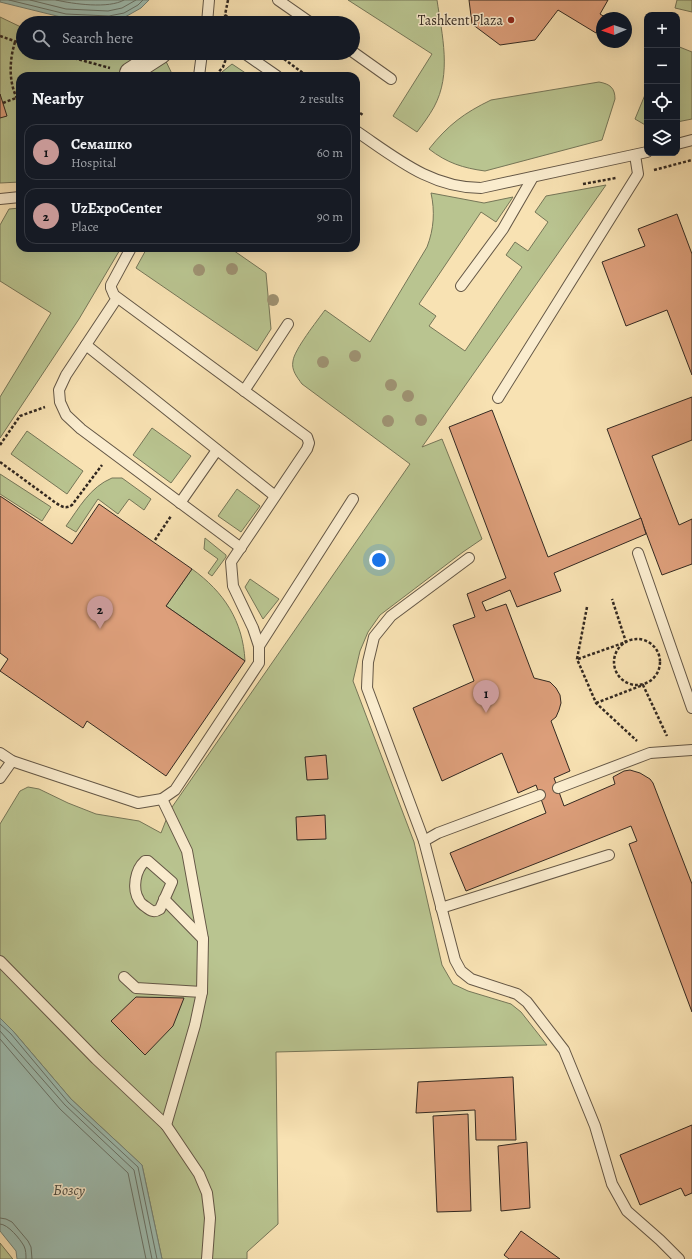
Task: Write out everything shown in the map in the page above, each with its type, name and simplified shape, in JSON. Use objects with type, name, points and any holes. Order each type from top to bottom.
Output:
[{"type":"street","points":[[132,72],[150,60]]},
{"type":"lane","points":[[208,16],[209,0]]},
{"type":"lane","points":[[278,0],[301,16]]},
{"type":"lane","points":[[360,57],[391,79]]},
{"type":"lane","points":[[200,72],[201,60]]},
{"type":"lane","points":[[254,60],[271,72]]},
{"type":"lane","points":[[360,134],[406,166],[446,183],[468,188],[481,188],[644,153]]},
{"type":"lane","points":[[680,143],[692,140]]},
{"type":"lane","points":[[498,398],[638,174],[635,155]]},
{"type":"lane","points":[[460,286],[503,229],[533,177]]},
{"type":"lane","points":[[0,199],[16,197]]},
{"type":"lane","points":[[0,753],[12,761],[138,803],[162,799],[175,790],[259,663],[259,646],[253,628],[233,586],[231,562],[307,449],[309,440],[308,437],[117,298],[112,292],[111,285],[129,252]]},
{"type":"lane","points":[[117,298],[66,375],[59,390],[60,402],[66,415],[81,429],[241,548]]},
{"type":"lane","points":[[244,390],[288,324]]},
{"type":"lane","points":[[86,345],[275,496]]},
{"type":"lane","points":[[180,503],[217,450]]},
{"type":"lane","points":[[259,646],[353,499]]},
{"type":"lane","points":[[638,553],[692,708]]},
{"type":"lane","points":[[469,558],[391,616],[374,637],[368,662],[367,688],[424,841],[455,960],[461,971],[471,979],[517,994],[526,1002],[564,1050],[595,1126],[612,1184],[623,1204],[627,1211],[679,1259]]},
{"type":"lane","points":[[558,788],[650,753],[692,750]]},
{"type":"lane","points":[[0,778],[12,761]]},
{"type":"lane","points":[[424,841],[438,832],[540,795]]},
{"type":"lane","points":[[162,799],[187,852],[203,939],[202,992],[195,1025],[166,1125]]},
{"type":"lane","points":[[441,908],[609,855]]},
{"type":"lane","points":[[145,861],[148,861],[171,881],[171,885],[164,899],[160,909],[154,912],[150,911],[139,902],[135,890],[135,883],[141,864],[145,861]]},
{"type":"lane","points":[[164,899],[203,939]]},
{"type":"lane","points":[[0,961],[96,1059],[166,1125],[199,1174],[207,1193],[210,1218],[207,1259]]},
{"type":"lane","points":[[124,977],[136,988],[202,992]]},
{"type":"path","points":[[225,16],[228,0]]},
{"type":"path","points":[[0,36],[14,42],[11,75],[16,98],[3,103]]},
{"type":"path","points":[[81,60],[126,72]]},
{"type":"path","points":[[285,60],[302,72]]},
{"type":"path","points":[[360,113],[369,119]]},
{"type":"path","points":[[0,445],[20,416],[60,402]]},
{"type":"path","points":[[0,462],[56,504],[68,508],[72,505],[112,451]]},
{"type":"path","points":[[155,540],[168,522]]},
{"type":"path","points":[[612,599],[626,642]]},
{"type":"path","points":[[587,607],[577,659],[596,703],[650,753]]},
{"type":"path","points":[[577,659],[634,639],[643,640],[651,644],[657,651],[660,660],[659,668],[655,676],[644,684],[596,703]]},
{"type":"path","points":[[626,642],[619,648],[615,656],[614,665],[617,674],[623,680],[631,684],[644,684]]},
{"type":"path","points":[[644,684],[674,751]]},
{"type":"green space","points":[[348,0],[437,0],[444,54],[443,81],[440,94],[434,107],[417,132],[393,116],[432,54]]},
{"type":"green space","points":[[677,0],[692,0],[692,12],[675,8]]},
{"type":"green space","points":[[0,17],[16,25],[16,60],[165,60],[171,72],[16,72],[16,182],[0,183]]},
{"type":"green space","points":[[680,47],[692,52],[692,119],[680,121]]},
{"type":"green space","points":[[232,64],[244,72],[222,72]]},
{"type":"green space","points":[[599,82],[606,84],[613,89],[615,99],[602,140],[485,171],[456,164],[442,158],[429,149],[457,120],[491,100]]},
{"type":"green space","points":[[644,97],[644,124],[635,119]]},
{"type":"green space","points":[[606,185],[422,447],[442,439],[482,539],[380,615],[368,632],[360,651],[353,681],[414,842],[442,965],[453,984],[468,991],[511,1004],[521,1012],[547,1045],[276,1052],[278,1224],[247,1252],[247,1259],[162,1259],[142,1165],[71,1099],[13,1031],[0,1018],[0,824],[20,791],[28,787],[39,789],[96,814],[139,821],[161,833],[170,810],[410,464],[302,384],[295,373],[293,364],[294,356],[306,336],[325,310],[370,342],[427,247],[433,220],[431,193],[484,203],[513,197],[496,222],[481,212],[419,304],[436,316],[429,326],[465,351],[522,267],[506,255],[515,242],[528,251],[548,222],[535,212],[546,196]]},
{"type":"green space","points":[[16,208],[16,252],[119,252],[79,319],[0,438],[0,397],[51,313],[0,281],[0,225],[9,209]]},
{"type":"green space","points":[[145,252],[236,252],[266,273],[271,329],[257,351],[136,268]]},
{"type":"green space","points":[[152,428],[191,456],[171,483],[133,455]]},
{"type":"green space","points":[[27,431],[83,471],[67,494],[11,454]]},
{"type":"green space","points":[[0,474],[51,507],[42,521],[0,494]]},
{"type":"green space","points":[[112,478],[122,478],[151,499],[144,510],[129,499],[118,514],[98,499],[76,532],[66,526],[91,492]]},
{"type":"green space","points":[[237,489],[260,506],[241,532],[218,516]]},
{"type":"green space","points":[[205,538],[226,555],[212,576],[208,573],[218,559],[204,549]]},
{"type":"green space","points":[[192,569],[214,587],[230,609],[236,620],[240,633],[245,661],[166,606]]},
{"type":"green space","points":[[250,579],[279,599],[263,619],[245,587]]},
{"type":"green space","points":[[0,1243],[12,1258],[13,1259],[0,1259]]},
{"type":"water","points":[[0,0],[149,0],[141,8],[127,16],[57,16],[0,2]]},
{"type":"water","name":"Бозсу","points":[[0,1018],[13,1031],[71,1099],[142,1165],[162,1259],[17,1259],[16,1251],[0,1231]]},
{"type":"building","name":"Tashkent Plaza","points":[[469,0],[608,0],[601,12],[596,12],[596,33],[558,10],[535,40],[500,45],[472,24]]},
{"type":"building","points":[[0,94],[7,116],[0,118]]},
{"type":"building","points":[[677,214],[692,254],[692,375],[667,310],[626,326],[602,262],[645,246],[638,229]]},
{"type":"building","points":[[692,397],[692,440],[652,456],[679,525],[692,519],[692,564],[662,575],[607,429]]},
{"type":"building","points":[[492,410],[548,557],[641,518],[646,534],[554,573],[561,591],[517,607],[510,590],[482,602],[486,611],[506,604],[534,678],[550,682],[560,695],[561,703],[559,710],[556,717],[551,721],[570,771],[554,778],[564,806],[615,784],[613,777],[624,771],[630,770],[640,773],[650,779],[653,783],[692,884],[692,1012],[629,844],[637,841],[631,826],[466,891],[450,853],[546,813],[536,785],[518,793],[502,753],[442,781],[413,708],[474,681],[453,625],[475,617],[467,594],[506,578],[449,427]]},
{"type":"building","points":[[0,496],[72,544],[99,504],[192,569],[166,606],[245,661],[166,776],[87,721],[83,728],[0,671],[8,659],[0,653]]},
{"type":"building","points":[[326,755],[328,779],[307,780],[305,757]]},
{"type":"building","points":[[325,815],[326,839],[297,840],[296,817]]},
{"type":"building","points":[[136,997],[184,998],[173,1026],[145,1055],[111,1021]]},
{"type":"building","points":[[513,1077],[516,1140],[476,1140],[475,1110],[416,1113],[418,1082]]},
{"type":"building","points":[[468,1114],[471,1211],[437,1212],[433,1116]]},
{"type":"building","points":[[692,1125],[692,1193],[685,1196],[681,1188],[640,1205],[620,1155]]},
{"type":"building","points":[[527,1142],[530,1208],[501,1211],[498,1146]]},
{"type":"building","points":[[521,1231],[560,1259],[509,1259],[504,1255]]},
{"type":"place","name":"Tashkent Plaza","points":[[511,20]]},
{"type":"place","name":"UzExpoCenter","points":[[100,629]]},
{"type":"place","name":"Семашко","points":[[486,713]]}]
